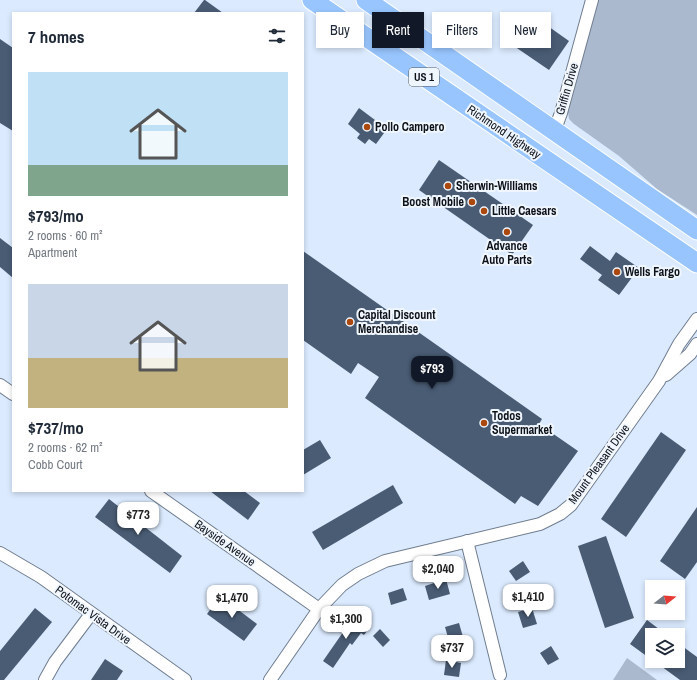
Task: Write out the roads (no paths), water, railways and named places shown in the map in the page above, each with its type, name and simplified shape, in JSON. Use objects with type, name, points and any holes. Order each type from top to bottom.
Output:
[{"type":"main road","name":"Richmond Highway","points":[[312,0],[697,263]]},
{"type":"main road","name":"US 1","points":[[366,0],[697,230]]},
{"type":"street","name":"Griffin Drive","points":[[554,132],[592,0]]},
{"type":"street","name":"Mount Pleasant Drive","points":[[270,680],[319,608],[342,584],[375,565],[540,524],[560,514],[571,505],[659,381],[679,344],[697,319]]},
{"type":"street","name":"Mount Pleasant Drive","points":[[659,381],[690,354],[697,344]]},
{"type":"street","points":[[0,385],[12,393]]},
{"type":"street","name":"Bayside Avenue","points":[[152,492],[319,608]]},
{"type":"street","points":[[468,541],[500,675]]},
{"type":"street","name":"Potomac Vista Drive","points":[[0,553],[41,577],[185,680]]},
{"type":"street","points":[[45,680],[55,662],[91,614]]},
{"type":"place","name":"Pollo Campero","points":[[367,127]]},
{"type":"place","name":"Sherwin-Williams","points":[[448,186]]},
{"type":"place","name":"Boost Mobile","points":[[472,202]]},
{"type":"place","name":"Little Caesars","points":[[484,211]]},
{"type":"place","name":"Advance Auto Parts","points":[[507,232]]},
{"type":"place","name":"Wells Fargo","points":[[617,272]]},
{"type":"place","name":"Capital Discount Merchandise","points":[[350,322]]},
{"type":"place","name":"Todos Supermarket","points":[[484,423]]}]
